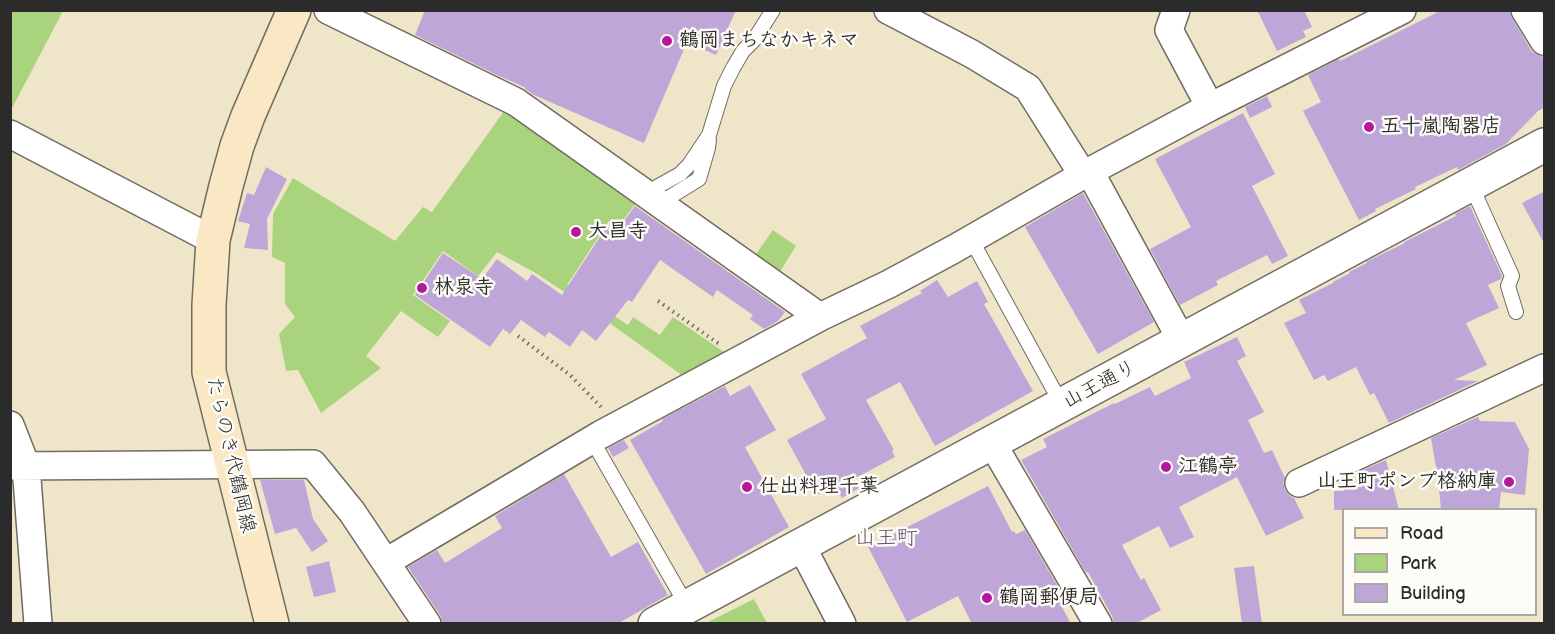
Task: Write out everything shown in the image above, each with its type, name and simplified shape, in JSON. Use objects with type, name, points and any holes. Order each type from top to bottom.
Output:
[{"type":"main road","name":"たらのき代鶴岡線","points":[[272,624],[209,372],[209,305],[213,240],[225,186],[248,116],[294,10]]},
{"type":"street","points":[[328,10],[516,102],[820,317]]},
{"type":"street","points":[[888,10],[972,54],[1028,88],[1086,173],[1182,341]]},
{"type":"street","points":[[1176,10],[1169,30],[1210,107]]},
{"type":"street","points":[[386,562],[592,440],[820,317],[889,284],[1086,173],[1210,107],[1402,10]]},
{"type":"street","points":[[1526,10],[1545,40]]},
{"type":"street","points":[[12,139],[213,240]]},
{"type":"street","name":"山王通り","points":[[656,624],[1545,145]]},
{"type":"street","points":[[1299,483],[1545,368]]},
{"type":"street","points":[[10,425],[18,466],[38,624]]},
{"type":"street","points":[[992,443],[1098,624]]},
{"type":"street","points":[[18,466],[313,464],[352,512],[427,624]]},
{"type":"street","points":[[801,545],[842,624]]},
{"type":"lane","points":[[653,198],[689,165],[709,135],[724,86],[743,51],[754,40],[773,10]]},
{"type":"lane","points":[[1471,184],[1512,276],[1508,286],[1516,312]]},
{"type":"lane","points":[[971,239],[1062,405]]},
{"type":"lane","points":[[592,440],[687,606]]},
{"type":"path","points":[[658,302],[726,350]]},
{"type":"path","points":[[518,336],[570,375],[608,414]]},
{"type":"green space","points":[[10,11],[63,11],[11,110]]},
{"type":"green space","points":[[507,107],[639,199],[618,227],[609,221],[567,285],[628,325],[633,317],[660,335],[673,317],[724,352],[728,360],[690,381],[589,308],[534,272],[497,252],[478,276],[443,251],[413,295],[450,321],[438,337],[401,311],[366,356],[381,368],[321,413],[298,370],[286,371],[279,334],[295,317],[285,304],[285,263],[272,257],[273,214],[293,178],[395,241],[423,207],[432,212]]},
{"type":"green space","points":[[773,230],[796,246],[776,278],[751,261]]},
{"type":"green space","points":[[754,599],[767,623],[706,623]]},
{"type":"building","points":[[425,10],[736,10],[716,55],[687,42],[644,143],[534,95],[526,88],[415,35]]},
{"type":"building","points":[[1257,10],[1304,10],[1312,27],[1303,31],[1306,37],[1277,51]]},
{"type":"building","points":[[1442,10],[1509,10],[1532,52],[1542,56],[1545,61],[1545,107],[1538,111],[1506,144],[1458,170],[1457,167],[1415,187],[1416,189],[1375,209],[1376,211],[1359,220],[1303,111],[1321,102],[1308,75]]},
{"type":"building","points":[[1267,96],[1272,107],[1250,118],[1245,107]]},
{"type":"building","points":[[1243,113],[1275,174],[1252,186],[1288,256],[1272,264],[1267,255],[1216,281],[1218,285],[1180,305],[1150,249],[1191,227],[1155,159]]},
{"type":"building","points":[[266,167],[287,179],[267,219],[268,250],[244,248],[250,224],[238,221],[247,193],[254,195]]},
{"type":"building","points":[[1545,191],[1545,245],[1522,203]]},
{"type":"building","points":[[1083,193],[1154,322],[1098,354],[1025,227]]},
{"type":"building","points":[[635,206],[785,312],[778,321],[764,329],[750,319],[753,315],[717,290],[713,297],[660,260],[632,302],[628,300],[596,341],[582,330],[570,347],[549,332],[545,337],[521,320],[510,334],[503,329],[490,347],[415,295],[443,253],[482,279],[497,259],[527,281],[532,274],[562,295],[607,226],[616,232]]},
{"type":"building","points":[[1470,206],[1502,276],[1501,279],[1488,285],[1499,308],[1466,323],[1487,365],[1454,380],[1478,381],[1389,423],[1374,393],[1370,395],[1356,367],[1328,381],[1324,375],[1314,380],[1284,323],[1306,313],[1299,300],[1333,283],[1366,262],[1456,216],[1455,214]]},
{"type":"building","points":[[937,280],[948,297],[977,281],[988,302],[984,304],[1033,391],[935,446],[900,382],[866,400],[894,450],[892,451],[895,457],[854,479],[859,488],[842,498],[835,485],[817,495],[787,440],[826,419],[801,374],[867,338],[860,326],[922,293],[920,291]]},
{"type":"building","points":[[1237,337],[1246,356],[1237,361],[1264,412],[1248,420],[1264,453],[1272,450],[1285,478],[1283,482],[1285,490],[1294,498],[1304,518],[1266,536],[1237,477],[1179,507],[1194,537],[1170,548],[1159,526],[1122,545],[1141,580],[1144,578],[1161,610],[1135,624],[1114,624],[1088,572],[1086,573],[1021,460],[1047,447],[1043,439],[1114,403],[1150,387],[1155,396],[1191,378],[1184,362]]},
{"type":"building","points":[[750,385],[776,430],[745,447],[789,527],[706,574],[630,440],[663,421],[662,419],[725,386],[730,396]]},
{"type":"building","points":[[1478,417],[1480,421],[1515,422],[1529,449],[1525,495],[1501,492],[1499,508],[1441,508],[1437,467],[1431,438]]},
{"type":"building","points":[[624,440],[629,448],[613,457],[608,448]]},
{"type":"building","points":[[1386,460],[1398,508],[1334,510],[1334,491],[1344,491],[1345,483],[1360,484],[1357,475],[1364,473],[1363,470]]},
{"type":"building","points":[[564,474],[611,557],[638,542],[668,595],[617,624],[443,624],[440,615],[408,567],[437,550],[445,563],[502,528],[495,516]]},
{"type":"building","points":[[260,480],[304,480],[313,519],[328,541],[312,552],[296,528],[275,534]]},
{"type":"building","points":[[988,486],[1012,532],[1016,534],[1025,530],[1058,587],[1053,590],[1071,624],[972,624],[958,596],[907,622],[868,547]]},
{"type":"building","points":[[329,561],[336,592],[314,597],[306,567]]},
{"type":"building","points":[[1254,566],[1262,624],[1242,624],[1234,568]]},
{"type":"place","name":"鶴岡まちなかキネマ","points":[[667,41]]},
{"type":"place","name":"五十嵐陶器店","points":[[1369,127]]},
{"type":"place","name":"大昌寺","points":[[576,232]]},
{"type":"place","name":"林泉寺","points":[[422,288]]},
{"type":"place","name":"江鶴亭","points":[[1166,467]]},
{"type":"place","name":"山王町ポンプ格納庫","points":[[1509,482]]},
{"type":"place","name":"仕出料理千葉","points":[[747,487]]},
{"type":"place","name":"鶴岡郵便局","points":[[987,598]]},
{"type":"district","name":"山王町","points":[[886,539]]}]
